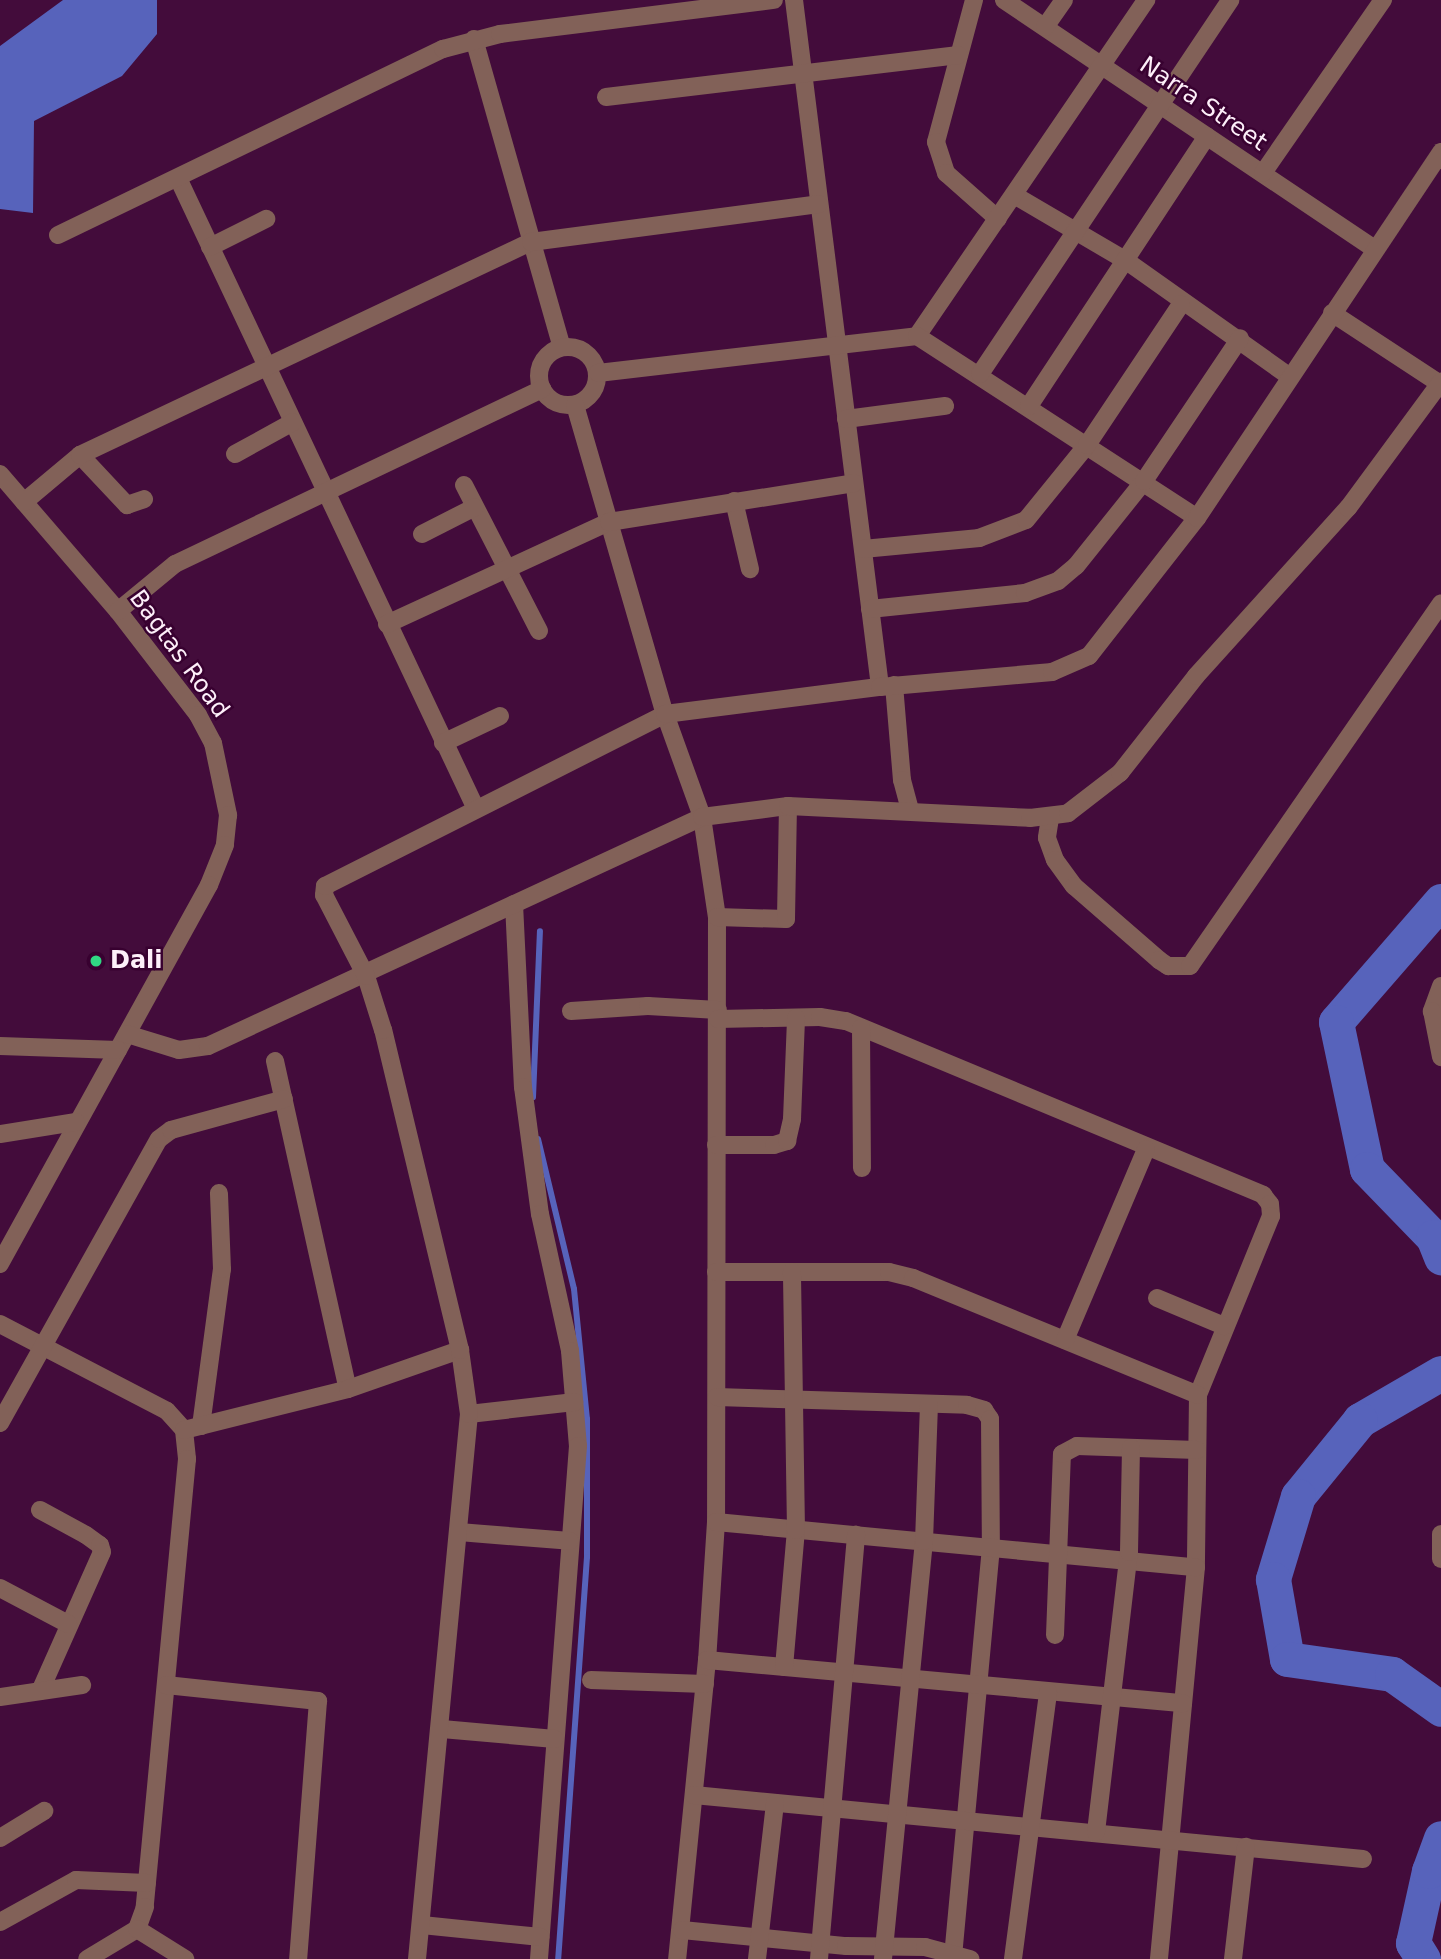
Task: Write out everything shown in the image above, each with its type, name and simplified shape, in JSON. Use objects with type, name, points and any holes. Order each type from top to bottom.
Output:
[{"type":"street","points":[[58,235],[443,49],[474,39],[774,0]]},
{"type":"street","points":[[794,0],[870,609],[887,686],[902,780],[910,809]]},
{"type":"street","points":[[974,0],[936,142],[939,161],[946,173],[998,219]]},
{"type":"street","name":"Narra Street","points":[[1004,0],[1375,249]]},
{"type":"street","points":[[1045,27],[1064,0]]},
{"type":"street","points":[[917,336],[998,219],[1099,64],[1146,0]]},
{"type":"street","points":[[979,374],[1073,228],[1230,0]]},
{"type":"street","points":[[1262,173],[1383,0]]},
{"type":"street","points":[[474,39],[562,347]]},
{"type":"street","points":[[606,97],[803,71],[959,55]]},
{"type":"street","points":[[1029,406],[1207,136]]},
{"type":"street","points":[[417,1959],[442,1728],[469,1414],[460,1350],[383,1030],[366,976],[324,895],[325,886],[475,807],[665,714],[887,686],[1052,672],[1089,656],[1197,518],[1441,152]]},
{"type":"street","points":[[178,178],[475,807]]},
{"type":"street","points":[[1014,195],[1125,260],[1181,304],[1240,338],[1290,377]]},
{"type":"street","points":[[24,502],[80,455],[531,242],[819,205]]},
{"type":"street","points":[[211,247],[266,219]]},
{"type":"street","points":[[863,549],[979,538],[1011,528],[1026,520],[1087,445],[1181,304]]},
{"type":"street","points":[[0,1046],[122,1042],[195,1050],[366,976],[702,817],[788,806],[910,809],[1050,818],[1078,807],[1120,773],[1196,676],[1348,508],[1440,383],[1332,313]]},
{"type":"street","points":[[598,373],[836,343],[917,336],[1029,406],[1197,518]]},
{"type":"street","points":[[870,609],[1042,589],[1076,566],[1144,481],[1240,338]]},
{"type":"street","points":[[571,346],[589,355],[598,373],[595,390],[575,405],[556,403],[542,389],[542,363],[562,347],[571,346]]},
{"type":"street","points":[[118,611],[175,564],[325,490],[542,389]]},
{"type":"street","points":[[575,405],[665,714],[702,817],[717,918],[716,1522],[705,1684],[677,1959]]},
{"type":"street","points":[[846,419],[945,406]]},
{"type":"street","points":[[235,454],[293,422]]},
{"type":"street","points":[[80,455],[127,505],[144,499]]},
{"type":"street","name":"Bagtas Road","points":[[0,474],[118,611],[207,730],[228,815],[225,845],[209,885],[0,1264]]},
{"type":"street","points":[[387,624],[609,522],[854,483]]},
{"type":"street","points":[[464,485],[539,631]]},
{"type":"street","points":[[734,501],[750,569]]},
{"type":"street","points":[[422,534],[475,507]]},
{"type":"street","points":[[1050,818],[1047,838],[1055,860],[1074,886],[1159,960],[1168,966],[1190,966],[1441,603]]},
{"type":"street","points":[[443,743],[500,716]]},
{"type":"street","points":[[717,918],[786,919],[788,806]]},
{"type":"street","points":[[514,904],[523,1087],[540,1213],[570,1351],[578,1446],[539,1959]]},
{"type":"street","points":[[1441,986],[1432,1011],[1441,1057]]},
{"type":"street","points":[[571,1011],[648,1006],[718,1015],[820,1017],[861,1028],[1146,1149],[1263,1195],[1269,1204],[1271,1216],[1198,1395],[1196,1567],[1159,1959]]},
{"type":"street","points":[[716,1145],[774,1145],[786,1141],[792,1119],[796,1018]]},
{"type":"street","points":[[861,1028],[862,1168]]},
{"type":"street","points":[[275,1061],[348,1389]]},
{"type":"street","points":[[0,1423],[159,1139],[171,1130],[284,1099]]},
{"type":"street","points":[[0,1135],[76,1122]]},
{"type":"street","points":[[1065,1340],[1146,1149]]},
{"type":"street","points":[[87,1959],[137,1929],[147,1883],[187,1459],[222,1269],[219,1193]]},
{"type":"street","points":[[716,1272],[889,1272],[913,1278],[1198,1395]]},
{"type":"street","points":[[784,1668],[796,1530],[797,1399],[792,1272]]},
{"type":"street","points":[[1157,1298],[1224,1326]]},
{"type":"street","points":[[0,1324],[167,1411],[192,1428],[348,1389],[460,1350]]},
{"type":"street","points":[[682,1930],[759,1937],[820,1951],[883,1953],[925,1947],[959,1958],[967,1820],[990,1547],[990,1419],[984,1410],[967,1405],[717,1397]]},
{"type":"street","points":[[469,1414],[574,1402]]},
{"type":"street","points":[[883,1953],[924,1541],[929,1404]]},
{"type":"street","points":[[1055,1635],[1062,1454],[1070,1447],[1197,1450]]},
{"type":"street","points":[[1096,1832],[1128,1560],[1130,1448]]},
{"type":"street","points":[[40,1510],[100,1545],[99,1560],[40,1691]]},
{"type":"street","points":[[716,1522],[1196,1567]]},
{"type":"street","points":[[459,1532],[570,1541]]},
{"type":"street","points":[[1441,1534],[1441,1559]]},
{"type":"street","points":[[820,1951],[835,1808],[856,1535]]},
{"type":"street","points":[[0,1588],[68,1624]]},
{"type":"street","points":[[707,1660],[1183,1703]]},
{"type":"street","points":[[591,1680],[705,1684]]},
{"type":"street","points":[[5,1692],[40,1691],[82,1685]]},
{"type":"street","points":[[166,1685],[318,1700],[299,1959]]},
{"type":"street","points":[[1013,1959],[1048,1692]]},
{"type":"street","points":[[442,1728],[555,1739]]},
{"type":"street","points":[[694,1795],[1363,1859]]},
{"type":"street","points":[[757,1959],[775,1803]]},
{"type":"street","points":[[0,1838],[44,1811]]},
{"type":"street","points":[[1233,1959],[1246,1847]]},
{"type":"street","points":[[0,1922],[76,1880],[147,1883]]},
{"type":"street","points":[[422,1925],[540,1937]]},
{"type":"street","points":[[137,1929],[185,1959]]},
{"type":"water","points":[[63,0],[157,0],[157,34],[122,76],[34,121],[33,213],[0,209],[0,46]]},
{"type":"waterway","points":[[1441,901],[1336,1022],[1367,1169],[1433,1237],[1441,1257]]},
{"type":"waterway","points":[[533,1097],[540,931]]},
{"type":"waterway","points":[[538,1139],[574,1289],[587,1419],[587,1557],[558,1959]]},
{"type":"waterway","points":[[1441,1373],[1360,1420],[1298,1496],[1273,1579],[1287,1659],[1392,1674],[1441,1709]]},
{"type":"waterway","points":[[1423,1959],[1413,1943],[1429,1871],[1441,1838]]},
{"type":"place","name":"Dali","points":[[96,961]]}]
